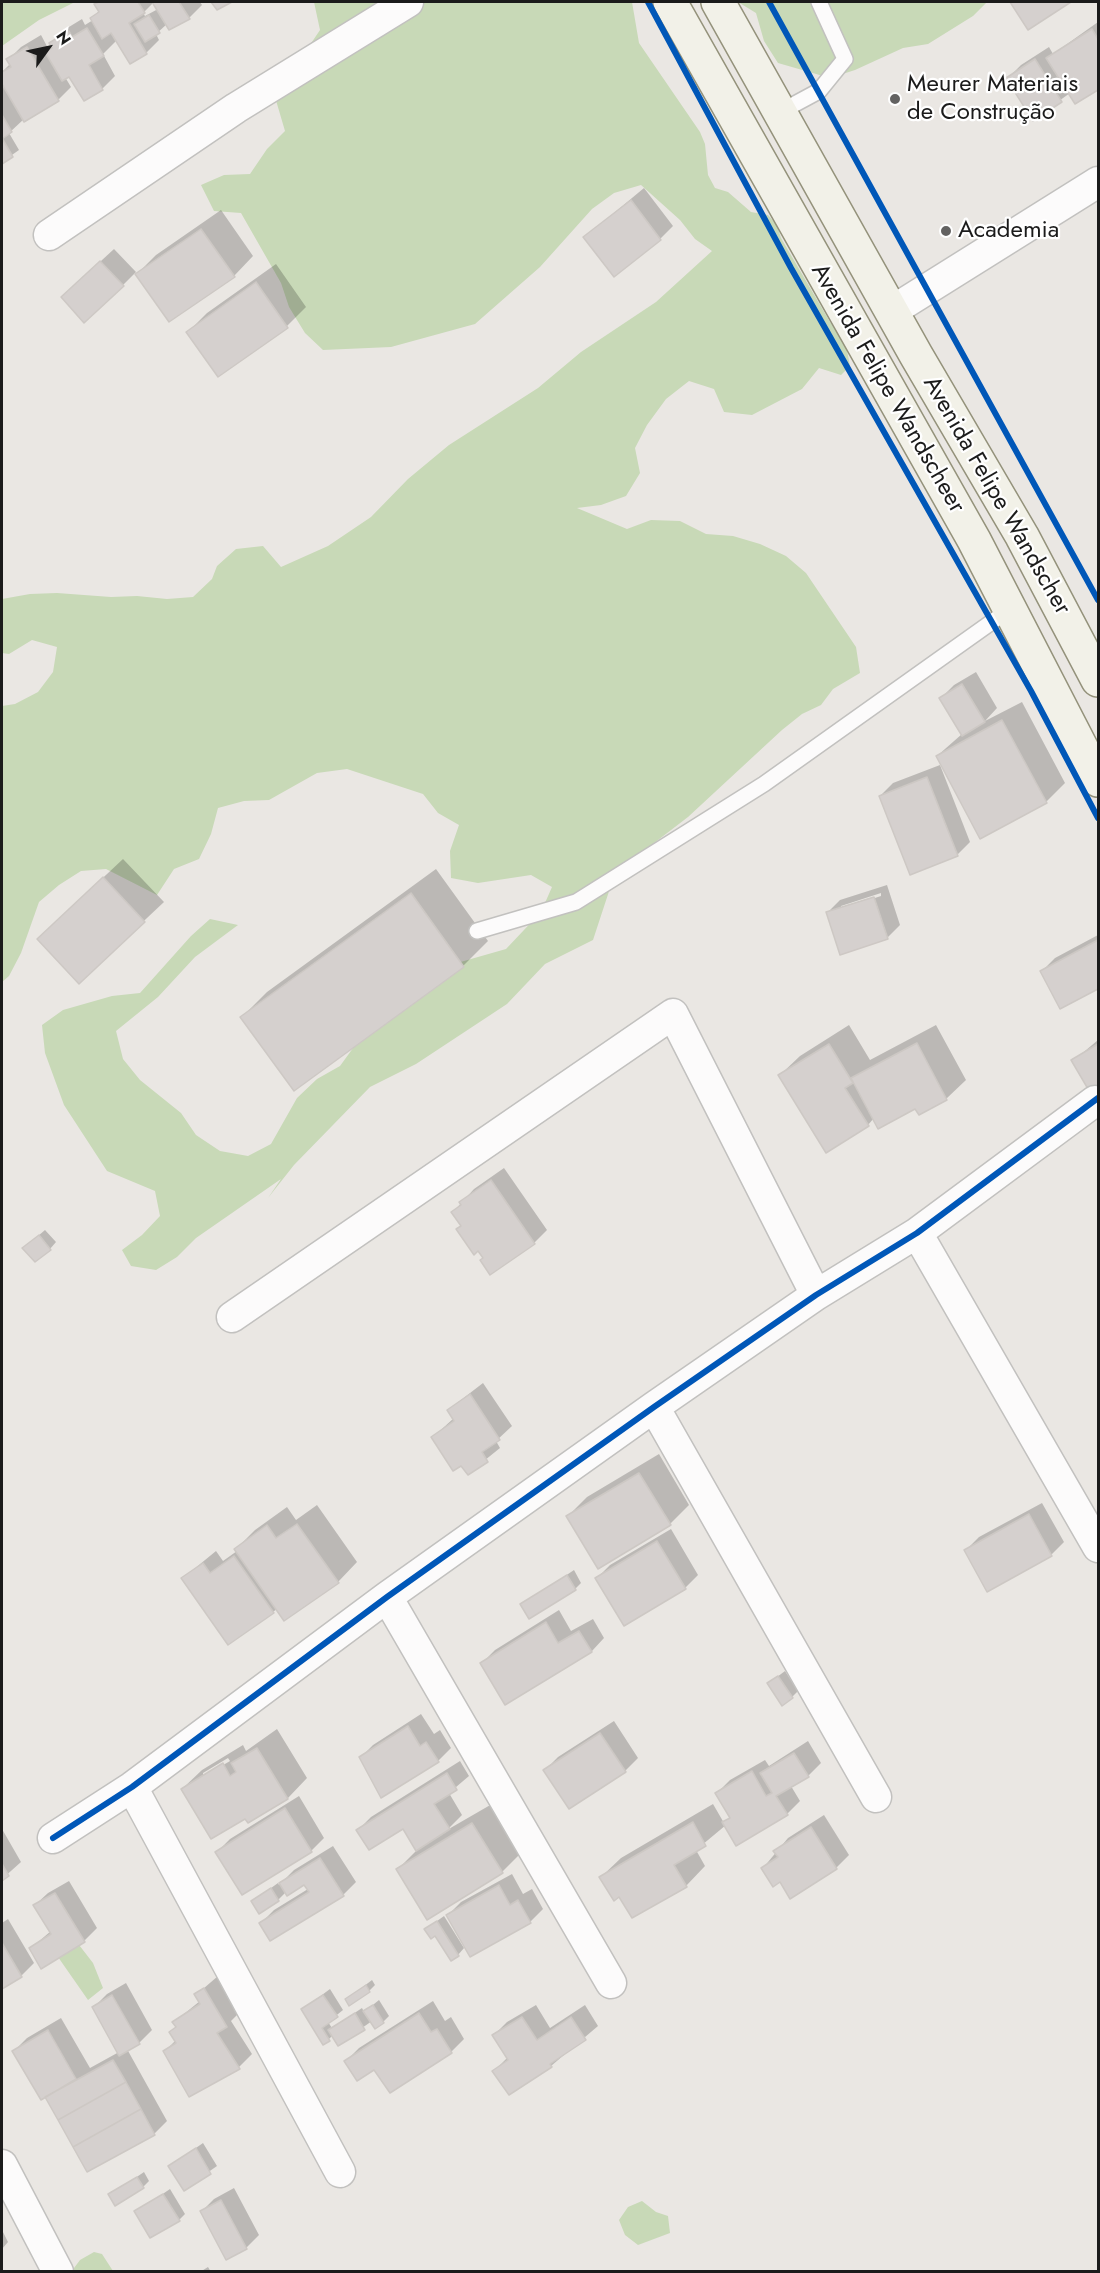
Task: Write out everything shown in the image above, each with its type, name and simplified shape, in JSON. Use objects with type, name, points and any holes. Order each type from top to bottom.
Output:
[{"type":"main road","name":"Avenida Felipe Wandscheer","points":[[670,2],[974,540],[1098,780]]},
{"type":"main road","name":"Avenida Felipe Wandscheer","points":[[718,2],[892,311]]},
{"type":"main road","name":"Avenida Felipe Wandscher","points":[[892,311],[1022,536],[1098,680]]},
{"type":"street","points":[[50,235],[236,108],[408,2]]},
{"type":"street","points":[[892,311],[1098,182]]},
{"type":"street","points":[[232,1317],[673,1014],[816,1295]]},
{"type":"street","points":[[52,1838],[132,1787],[387,1597],[654,1407],[816,1295],[917,1233],[1095,1101]]},
{"type":"street","points":[[917,1233],[1098,1547]]},
{"type":"street","points":[[654,1407],[876,1797]]},
{"type":"street","points":[[387,1597],[611,1983]]},
{"type":"street","points":[[132,1787],[340,2172]]},
{"type":"street","points":[[2,2165],[58,2271]]},
{"type":"lane","points":[[780,112],[819,91],[846,59],[819,2]]},
{"type":"lane","points":[[477,931],[576,902],[764,784],[1010,609]]},
{"type":"green space","points":[[2,2],[75,2],[39,20],[2,46]]},
{"type":"green space","points":[[314,2],[632,2],[639,43],[700,132],[705,144],[708,175],[715,188],[728,192],[751,212],[768,215],[777,225],[781,238],[830,322],[845,340],[850,366],[841,375],[819,368],[802,389],[752,415],[724,412],[714,389],[689,381],[666,399],[647,425],[635,448],[640,473],[626,496],[601,505],[577,508],[627,529],[651,520],[680,521],[706,534],[733,536],[760,544],[786,556],[806,573],[856,647],[860,673],[833,689],[821,705],[802,714],[782,730],[688,817],[615,873],[593,940],[545,964],[507,1004],[416,1064],[370,1087],[294,1165],[268,1198],[281,1179],[196,1238],[177,1257],[156,1270],[131,1266],[122,1250],[142,1235],[160,1216],[155,1191],[107,1171],[64,1105],[45,1053],[42,1025],[63,1010],[112,996],[140,993],[191,936],[210,919],[238,925],[195,957],[158,997],[116,1031],[123,1059],[140,1080],[181,1113],[196,1135],[220,1151],[248,1156],[271,1144],[297,1098],[317,1079],[340,1066],[356,1044],[457,963],[506,949],[541,912],[552,887],[531,875],[478,883],[451,878],[450,851],[459,825],[438,813],[423,794],[347,769],[317,773],[269,800],[244,801],[218,808],[211,834],[199,859],[174,869],[157,895],[106,869],[81,871],[59,885],[39,902],[21,953],[9,976],[2,982],[2,706],[15,704],[38,692],[53,672],[57,647],[32,640],[9,654],[2,653],[2,599],[30,594],[57,593],[167,599],[193,597],[212,579],[217,566],[236,549],[263,546],[281,567],[328,546],[371,517],[408,479],[449,445],[538,388],[581,352],[656,302],[712,251],[695,239],[680,220],[641,185],[614,193],[592,209],[540,267],[475,324],[391,347],[323,350],[305,333],[289,307],[281,283],[241,213],[214,211],[201,185],[224,175],[250,174],[267,149],[285,131],[275,97],[320,30]]},
{"type":"green space","points":[[738,2],[987,2],[973,16],[928,44],[903,48],[855,70],[830,78],[778,63],[764,41],[756,13]]},
{"type":"green space","points":[[76,1941],[93,1963],[103,1988],[88,2000],[58,1957]]},
{"type":"green space","points":[[642,2201],[656,2212],[668,2216],[670,2233],[638,2245],[625,2235],[619,2220],[628,2207]]},
{"type":"green space","points":[[94,2252],[102,2254],[113,2271],[71,2272],[80,2260]]},
{"type":"building","points":[[138,2],[145,13],[129,23],[147,54],[130,64],[111,33],[102,39],[90,18],[99,12],[94,4]]},
{"type":"building","points":[[152,2],[179,2],[190,19],[169,30]]},
{"type":"building","points":[[211,2],[232,2],[217,10]]},
{"type":"building","points":[[1010,2],[1071,2],[1028,30]]},
{"type":"building","points":[[149,15],[160,33],[145,42],[134,24]]},
{"type":"building","points":[[87,28],[104,56],[89,65],[103,90],[84,101],[69,77],[62,81],[45,52],[52,48],[49,43],[69,31],[72,37]]},
{"type":"building","points":[[1092,29],[1098,39],[1098,90],[1075,104],[1046,58]]},
{"type":"building","points":[[27,47],[59,101],[24,122],[2,84],[2,72],[11,67],[6,59]]},
{"type":"building","points":[[1035,59],[1062,102],[1033,121],[1006,78]]},
{"type":"building","points":[[2,115],[12,132],[2,139]]},
{"type":"building","points":[[2,138],[13,157],[2,164]]},
{"type":"building","points":[[631,200],[661,240],[614,277],[583,237]]},
{"type":"building","points":[[201,229],[235,277],[169,322],[135,274]]},
{"type":"building","points":[[100,261],[124,286],[84,323],[61,297]]},
{"type":"building","points":[[256,282],[288,328],[218,377],[186,332]]},
{"type":"building","points":[[962,684],[985,722],[962,736],[939,698]]},
{"type":"building","points":[[1002,720],[1047,803],[980,839],[936,756]]},
{"type":"building","points":[[927,777],[958,856],[910,875],[879,796]]},
{"type":"building","points":[[103,877],[145,922],[79,984],[37,939]]},
{"type":"building","points":[[411,893],[464,967],[294,1091],[240,1017]]},
{"type":"building","points":[[874,897],[888,939],[840,955],[826,912]]},
{"type":"building","points":[[1098,940],[1098,989],[1060,1009],[1040,971]]},
{"type":"building","points":[[917,1043],[947,1100],[919,1115],[915,1109],[878,1129],[851,1078]]},
{"type":"building","points":[[829,1044],[853,1083],[845,1088],[869,1126],[826,1153],[778,1075]]},
{"type":"building","points":[[1098,1044],[1098,1106],[1071,1060]]},
{"type":"building","points":[[491,1180],[535,1244],[490,1275],[480,1260],[483,1258],[478,1251],[474,1255],[456,1229],[461,1226],[451,1212],[461,1205],[459,1202]]},
{"type":"building","points":[[39,1235],[51,1250],[35,1262],[22,1248]]},
{"type":"building","points":[[470,1394],[500,1440],[482,1452],[488,1462],[468,1475],[461,1466],[453,1471],[431,1437],[454,1421],[447,1410]]},
{"type":"building","points":[[639,1473],[671,1525],[598,1569],[566,1516]]},
{"type":"building","points":[[1029,1514],[1052,1556],[987,1592],[964,1550]]},
{"type":"building","points":[[297,1524],[339,1583],[284,1621],[234,1549],[267,1525],[276,1538]]},
{"type":"building","points":[[657,1541],[686,1589],[624,1626],[595,1578]]},
{"type":"building","points":[[234,1556],[274,1613],[228,1645],[181,1578],[203,1563],[210,1573]]},
{"type":"building","points":[[567,1575],[576,1590],[529,1619],[520,1604]]},
{"type":"building","points":[[546,1622],[558,1643],[579,1631],[592,1652],[505,1705],[480,1663]]},
{"type":"building","points":[[778,1676],[793,1698],[782,1706],[767,1683]]},
{"type":"building","points":[[408,1726],[420,1746],[426,1742],[439,1762],[381,1798],[359,1757]]},
{"type":"building","points":[[600,1733],[626,1772],[569,1809],[543,1770]]},
{"type":"building","points":[[257,1748],[288,1799],[248,1823],[245,1819],[211,1839],[181,1789],[223,1763],[230,1776],[236,1772],[231,1763]]},
{"type":"building","points":[[794,1753],[809,1777],[776,1796],[788,1815],[736,1846],[722,1822],[730,1818],[715,1793],[752,1771],[766,1796],[772,1793],[760,1773]]},
{"type":"building","points":[[447,1773],[457,1790],[434,1804],[450,1829],[416,1851],[403,1829],[369,1850],[356,1830]]},
{"type":"building","points":[[285,1808],[312,1852],[242,1895],[215,1852]]},
{"type":"building","points":[[693,1822],[706,1846],[674,1865],[687,1887],[632,1918],[619,1897],[614,1901],[599,1877]]},
{"type":"building","points":[[472,1823],[503,1873],[427,1920],[396,1869]]},
{"type":"building","points":[[811,1827],[837,1869],[790,1899],[780,1882],[773,1887],[761,1868],[778,1857],[773,1851]]},
{"type":"building","points":[[320,1858],[344,1896],[270,1941],[259,1923],[309,1892],[304,1885],[287,1896],[279,1883]]},
{"type":"building","points":[[2,1864],[9,1876],[2,1881]]},
{"type":"building","points":[[499,1885],[510,1905],[518,1900],[531,1923],[470,1957],[446,1915]]},
{"type":"building","points":[[271,1888],[279,1901],[259,1914],[251,1901]]},
{"type":"building","points":[[55,1893],[85,1942],[41,1969],[29,1948],[51,1934],[33,1905]]},
{"type":"building","points":[[437,1921],[459,1956],[451,1961],[435,1936],[431,1939],[424,1929]]},
{"type":"building","points":[[2,1943],[22,1977],[2,1989]]},
{"type":"building","points":[[366,1985],[370,1992],[349,2006],[345,1999]]},
{"type":"building","points":[[204,1988],[227,2027],[217,2033],[240,2069],[189,2097],[163,2051],[176,2043],[169,2032],[176,2027],[172,2022],[200,2004],[194,1994]]},
{"type":"building","points":[[112,1995],[140,2044],[119,2056],[92,2007]]},
{"type":"building","points":[[323,1995],[338,2017],[322,2028],[330,2041],[323,2045],[301,2009]]},
{"type":"building","points":[[373,2005],[384,2023],[375,2029],[363,2011]]},
{"type":"building","points":[[355,2013],[365,2030],[338,2046],[328,2030]]},
{"type":"building","points":[[419,2013],[431,2032],[437,2029],[452,2053],[390,2093],[374,2070],[357,2081],[344,2061]]},
{"type":"building","points":[[522,2017],[537,2040],[571,2017],[586,2040],[550,2064],[552,2067],[509,2095],[492,2071],[508,2060],[492,2035]]},
{"type":"building","points":[[48,2030],[76,2079],[41,2100],[12,2051]]},
{"type":"building","points":[[113,2060],[126,2082],[58,2120],[45,2097]]},
{"type":"building","points":[[126,2082],[141,2109],[73,2147],[58,2120]]},
{"type":"building","points":[[141,2109],[155,2135],[87,2172],[73,2147]]},
{"type":"building","points":[[196,2148],[211,2174],[184,2191],[168,2166]]},
{"type":"building","points":[[137,2177],[144,2188],[115,2206],[108,2194]]},
{"type":"building","points":[[163,2194],[180,2221],[150,2238],[134,2211]]},
{"type":"building","points":[[221,2200],[247,2249],[226,2260],[200,2211]]},
{"type":"cycle path","points":[[648,2],[791,268],[1031,691],[1098,818]]},
{"type":"cycle path","points":[[769,2],[1098,600]]},
{"type":"cycle path","points":[[53,1838],[132,1787],[387,1597],[654,1407],[816,1295],[917,1233],[1098,1098]]},
{"type":"place","name":"Meurer Materiais de Construção","points":[[895,99]]},
{"type":"place","name":"Academia","points":[[946,231]]}]
